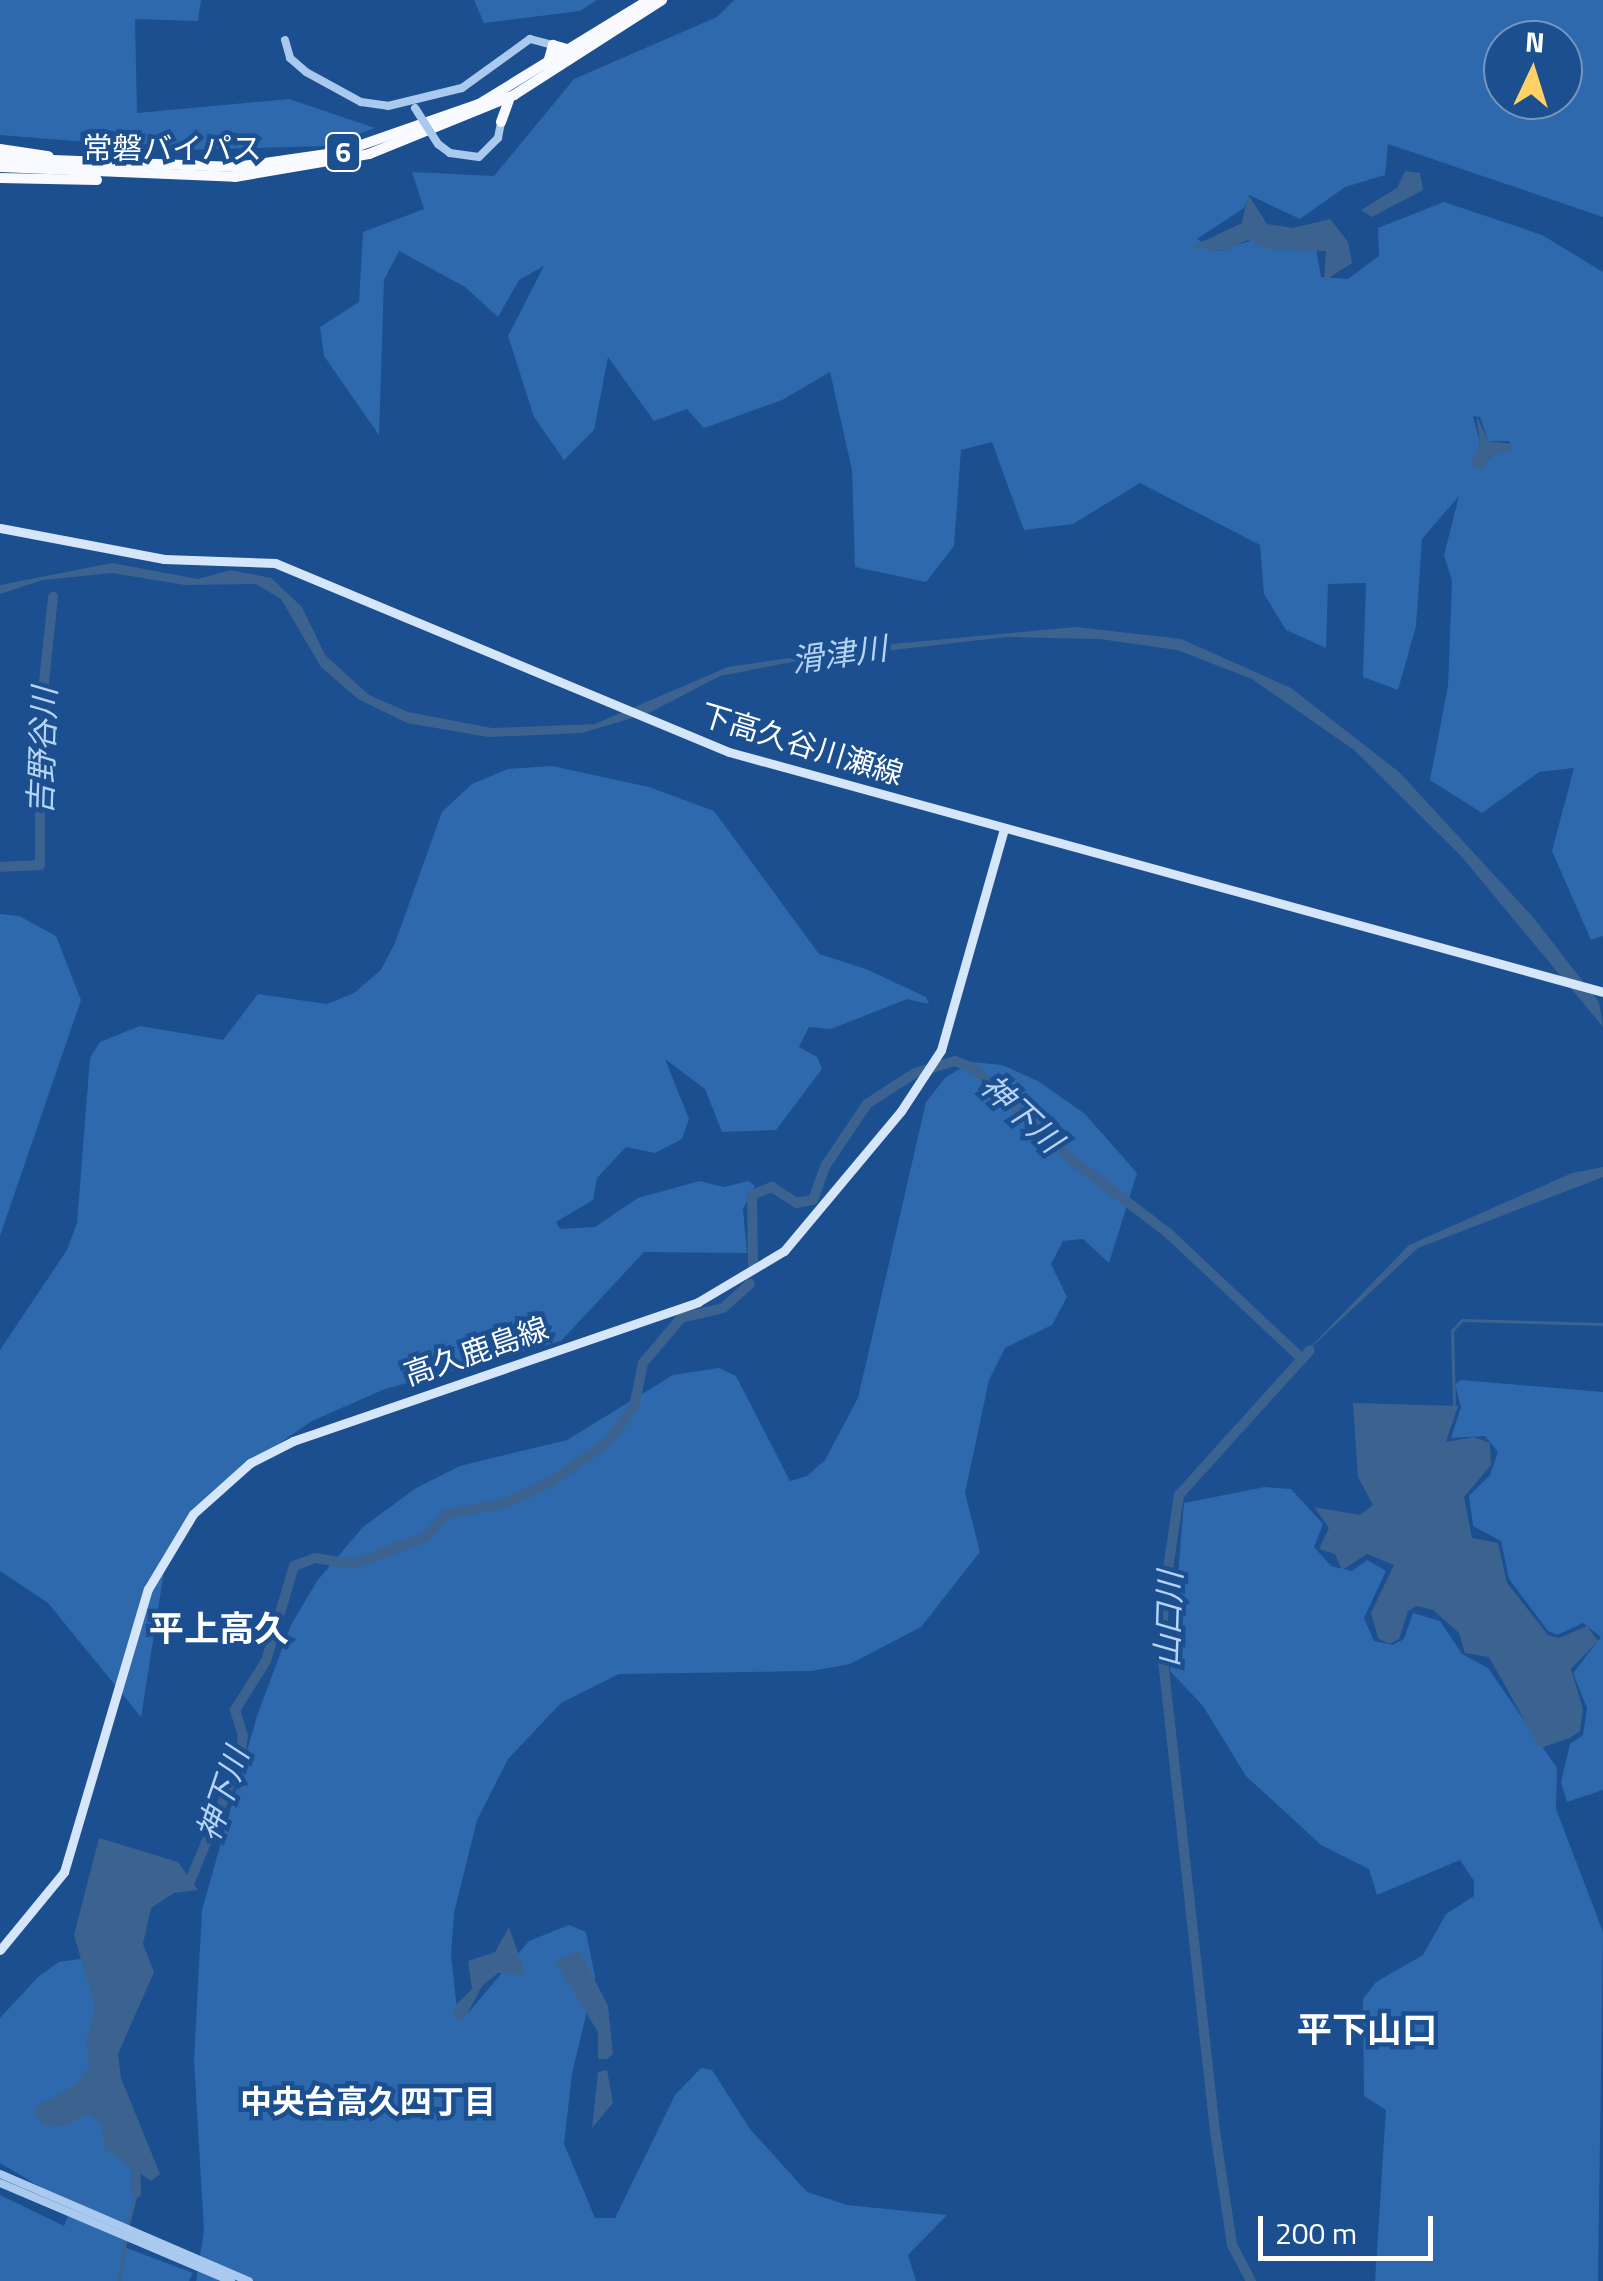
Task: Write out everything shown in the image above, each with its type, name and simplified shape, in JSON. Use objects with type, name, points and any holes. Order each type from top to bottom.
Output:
[{"type":"highway","name":"常磐バイパス","points":[[0,158],[94,165],[236,166],[341,152],[417,130],[546,67],[649,0]]},
{"type":"highway","name":"常磐バイパス","points":[[0,168],[153,177],[235,177],[324,165],[400,145],[484,111],[662,0]]},
{"type":"highway","points":[[546,67],[553,45],[576,49]]},
{"type":"highway","points":[[484,111],[501,122],[514,95]]},
{"type":"highway","points":[[0,149],[94,165]]},
{"type":"highway","points":[[0,178],[153,177]]},
{"type":"main road","name":"下高久谷川瀬線","points":[[0,528],[164,559],[276,563],[658,724],[763,762],[1602,991]]},
{"type":"main road","name":"高久鹿島線","points":[[0,1950],[64,1872],[148,1589],[177,1535],[212,1492],[293,1442],[698,1302],[762,1269],[805,1229],[937,1058],[958,1007],[1004,829]]},
{"type":"street","points":[[285,40],[290,58],[338,91],[361,102],[411,107],[462,88],[530,39],[553,45]]},
{"type":"street","points":[[411,107],[438,144],[450,153],[479,157],[498,138],[501,122]]},
{"type":"street","points":[[0,2174],[249,2281]]},
{"type":"street","points":[[0,2184],[231,2281]]},
{"type":"shaded area","points":[[0,0],[201,0],[198,21],[135,19],[137,113],[289,99],[375,128],[326,146],[186,150],[0,135]]},
{"type":"shaded area","points":[[474,0],[597,0],[580,11],[484,23]]},
{"type":"shaded area","points":[[734,0],[1603,0],[1603,217],[1388,144],[1385,175],[1345,187],[1300,219],[1249,195],[1244,208],[1197,239],[1218,251],[1253,240],[1316,248],[1321,277],[1348,279],[1379,256],[1378,228],[1444,202],[1542,235],[1603,272],[1603,936],[1591,940],[1552,851],[1574,768],[1539,772],[1482,813],[1430,780],[1448,686],[1452,581],[1444,555],[1459,496],[1422,539],[1416,626],[1398,690],[1363,677],[1366,583],[1328,584],[1326,648],[1286,630],[1264,594],[1260,545],[1140,483],[1073,524],[1024,530],[992,442],[961,450],[954,546],[926,582],[855,567],[852,470],[830,372],[782,400],[704,428],[687,409],[654,421],[608,357],[594,430],[564,460],[534,417],[508,336],[544,266],[519,280],[498,317],[465,287],[399,251],[384,280],[379,435],[324,356],[320,327],[359,302],[363,232],[424,209],[412,172],[494,176],[574,79],[717,17]],"holes":[[[1473,416],[1480,417],[1488,441],[1509,441],[1511,448],[1491,456],[1482,470],[1471,466],[1480,443]]]},
{"type":"shaded area","points":[[552,766],[649,787],[714,811],[819,954],[866,969],[926,997],[929,1004],[907,999],[831,1029],[809,1027],[799,1047],[817,1057],[822,1069],[776,1130],[722,1132],[705,1089],[665,1059],[689,1119],[682,1139],[655,1153],[626,1147],[597,1178],[593,1200],[556,1222],[560,1229],[595,1227],[638,1198],[699,1181],[724,1187],[748,1181],[755,1186],[743,1209],[747,1253],[644,1252],[561,1341],[385,1389],[312,1421],[255,1460],[196,1513],[165,1565],[141,1717],[48,1603],[0,1571],[0,1350],[67,1250],[77,1223],[90,1058],[100,1042],[140,1026],[223,1040],[258,994],[327,1004],[354,993],[381,970],[395,943],[442,812],[472,784],[508,769]]},
{"type":"shaded area","points":[[0,914],[19,916],[56,936],[81,1000],[0,1236]]},
{"type":"shaded area","points":[[972,1062],[1002,1065],[1038,1081],[1085,1114],[1137,1173],[1109,1263],[1083,1239],[1063,1241],[1051,1264],[1067,1297],[1052,1325],[1005,1348],[989,1380],[965,1493],[980,1552],[921,1627],[850,1664],[812,1671],[619,1674],[561,1703],[508,1759],[477,1820],[454,1913],[451,1955],[457,2009],[468,2013],[529,1941],[569,1925],[586,1932],[595,1977],[572,2074],[564,2144],[595,2218],[615,2218],[675,2095],[701,2068],[712,2070],[750,2129],[807,2192],[847,2205],[947,2215],[908,2255],[916,2281],[196,2281],[204,2231],[194,2060],[202,1910],[257,1716],[291,1625],[317,1581],[363,1527],[416,1488],[460,1466],[567,1440],[673,1375],[719,1368],[736,1376],[790,1481],[807,1476],[825,1460],[858,1398],[926,1102],[946,1077]]},
{"type":"shaded area","points":[[1461,1380],[1603,1392],[1603,1790],[1567,1802],[1561,1782],[1570,1744],[1583,1735],[1587,1708],[1573,1673],[1601,1637],[1583,1623],[1557,1635],[1548,1631],[1509,1579],[1501,1541],[1473,1526],[1469,1496],[1490,1475],[1498,1452],[1485,1436],[1451,1438],[1461,1407],[1455,1384]]},
{"type":"shaded area","points":[[1265,1487],[1291,1489],[1323,1524],[1314,1547],[1331,1566],[1352,1571],[1367,1560],[1386,1571],[1364,1618],[1374,1641],[1393,1645],[1404,1639],[1413,1613],[1440,1621],[1462,1654],[1488,1668],[1557,1768],[1556,1809],[1603,1932],[1598,2281],[1375,2281],[1386,2110],[1364,2096],[1363,1999],[1376,1982],[1423,1955],[1446,1914],[1474,1896],[1474,1881],[1460,1860],[1377,1895],[1369,1869],[1321,1845],[1246,1776],[1203,1706],[1170,1671],[1184,1503]]},
{"type":"shaded area","points":[[86,1958],[128,2022],[110,2068],[136,2188],[124,2247],[193,2273],[189,2281],[0,2281],[0,2195],[64,2226],[72,2206],[0,2163],[0,2018],[38,1977],[59,1962]]},
{"type":"water","points":[[1405,171],[1420,173],[1423,190],[1372,217],[1361,210],[1397,188]]},
{"type":"water","points":[[1248,194],[1267,224],[1293,228],[1330,219],[1348,242],[1352,263],[1324,281],[1326,251],[1272,250],[1248,240],[1224,251],[1191,247],[1242,223]]},
{"type":"water","points":[[1476,414],[1488,441],[1512,444],[1510,451],[1491,456],[1482,470],[1470,466],[1480,443]]},
{"type":"water","name":"滑津川","points":[[112,563],[198,579],[231,570],[271,578],[302,607],[325,655],[369,695],[408,712],[492,728],[595,724],[728,667],[870,646],[1076,627],[1181,639],[1291,688],[1399,772],[1532,916],[1599,1002],[1603,1027],[1462,857],[1354,750],[1252,679],[1177,650],[1100,639],[1007,637],[797,661],[720,676],[649,713],[582,733],[488,737],[407,723],[358,699],[321,667],[281,599],[256,584],[185,585],[112,573],[43,580],[0,594],[0,585]]},
{"type":"water","points":[[1603,1167],[1603,1177],[1418,1248],[1302,1356],[1409,1245],[1572,1173]]},
{"type":"water","points":[[1353,1403],[1458,1406],[1446,1442],[1474,1437],[1490,1443],[1491,1465],[1464,1497],[1472,1538],[1498,1543],[1507,1583],[1548,1635],[1559,1638],[1587,1626],[1598,1641],[1571,1669],[1583,1709],[1580,1731],[1570,1738],[1540,1748],[1489,1657],[1465,1653],[1459,1633],[1433,1610],[1417,1606],[1408,1611],[1399,1639],[1389,1644],[1378,1638],[1371,1613],[1394,1565],[1367,1554],[1342,1570],[1335,1554],[1319,1549],[1329,1528],[1314,1507],[1360,1515],[1373,1505],[1358,1477]]},
{"type":"water","points":[[99,1838],[178,1862],[198,1890],[174,1893],[151,1908],[143,1944],[154,1972],[118,2054],[121,2078],[160,2174],[151,2181],[105,2149],[101,2124],[88,2114],[64,2126],[43,2125],[33,2108],[74,2086],[90,2065],[86,2041],[95,2007],[74,1935]]},
{"type":"water","points":[[509,1927],[526,1975],[498,1973],[482,1986],[465,2018],[455,2019],[454,2007],[472,1989],[468,1961],[495,1952]]},
{"type":"water","points":[[580,1951],[608,2006],[613,2054],[607,2059],[598,2059],[598,2032],[555,1961]]},
{"type":"water","points":[[607,2070],[613,2103],[592,2128],[598,2072]]},
{"type":"waterway","name":"吉野谷川","points":[[0,867],[40,865],[40,719],[53,597]]},
{"type":"waterway","name":"神下川","points":[[753,1264],[752,1195],[772,1187],[797,1203],[813,1200],[826,1165],[867,1104],[915,1073],[955,1061],[975,1069],[1071,1159],[1168,1233],[1302,1359]]},
{"type":"waterway","name":"神下川","points":[[188,1886],[240,1760],[243,1736],[235,1710],[266,1661],[294,1566],[315,1558],[354,1564],[426,1537],[447,1514],[505,1503],[549,1483],[608,1442],[634,1407],[643,1363],[681,1318],[723,1308],[750,1284]]},
{"type":"waterway","points":[[1454,1406],[1452,1331],[1462,1320],[1603,1324]]},
{"type":"waterway","name":"山口川","points":[[1251,2281],[1232,2245],[1215,2131],[1162,1650],[1164,1596],[1179,1495],[1310,1350]]},
{"type":"waterway","name":"神下川","points":[[135,2159],[136,2193]]},
{"type":"waterway","points":[[128,2225],[136,2193]]},
{"type":"waterway","points":[[119,2281],[126,2238]]},
{"type":"district","name":"平上高久","points":[[219,1628]]},
{"type":"district","name":"平下山口","points":[[1367,2029]]},
{"type":"district","name":"中央台高久四丁目","points":[[368,2101]]}]
